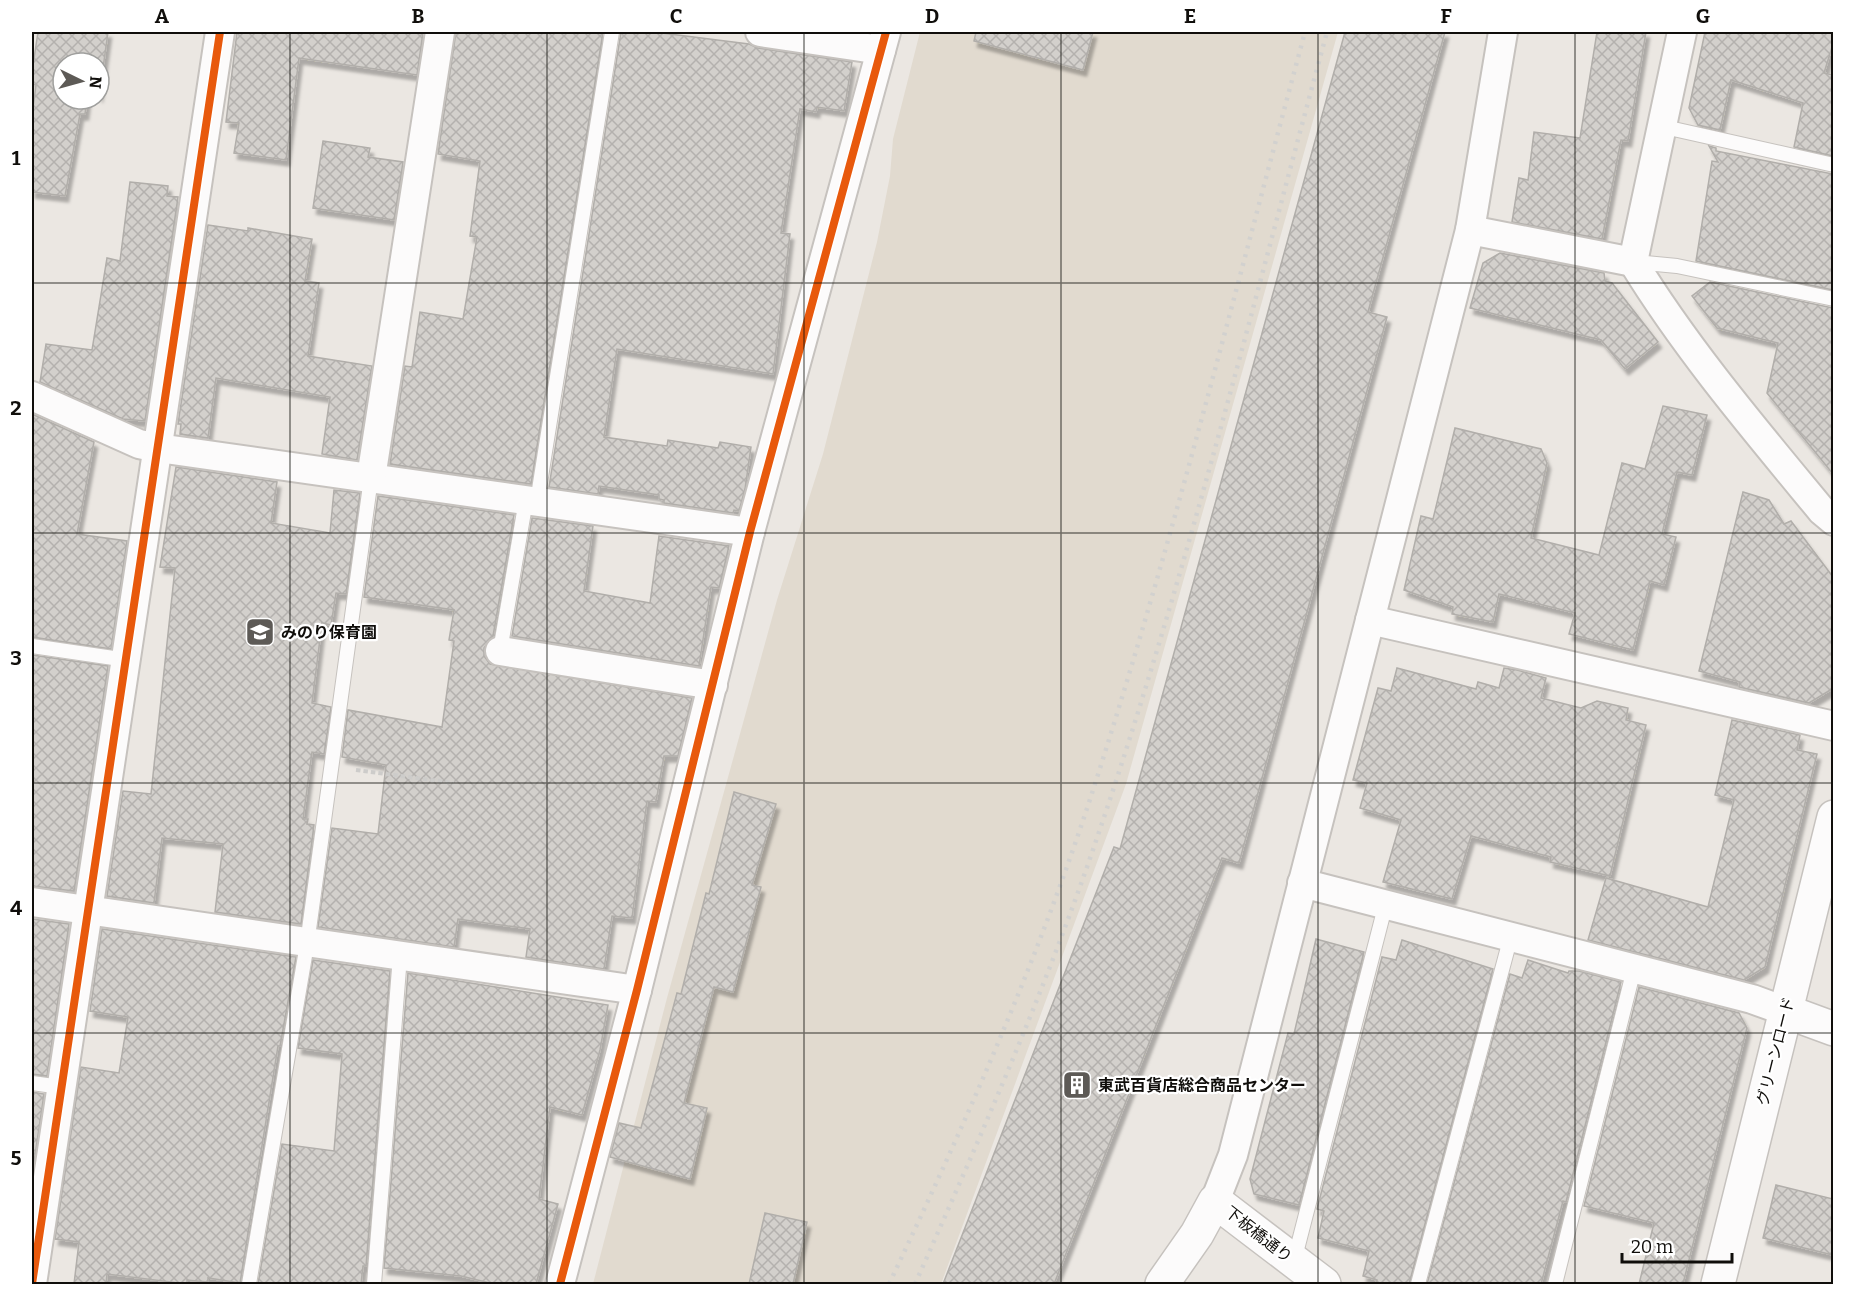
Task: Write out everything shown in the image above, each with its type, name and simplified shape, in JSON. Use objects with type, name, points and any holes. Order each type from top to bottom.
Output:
[{"type":"street","points":[[32,1284],[220,32]]},
{"type":"street","points":[[371,478],[440,32]]},
{"type":"street","points":[[560,1284],[637,990],[750,532],[884,41],[760,32]]},
{"type":"street","points":[[1215,1201],[1233,1155],[1470,230],[1503,32]]},
{"type":"street","points":[[1682,32],[1660,126],[1633,262],[1652,293],[1762,438],[1822,511],[1833,521]]},
{"type":"street","points":[[1470,230],[1633,262]]},
{"type":"street","points":[[32,396],[139,444],[158,448],[750,532]]},
{"type":"street","points":[[1370,620],[1833,726]]},
{"type":"street","points":[[500,651],[713,685]]},
{"type":"street","name":"グリーンロード","points":[[1718,1284],[1833,817]]},
{"type":"street","points":[[1302,884],[1386,903],[1752,999],[1833,1029]]},
{"type":"street","points":[[32,902],[308,944],[637,990]]},
{"type":"street","name":"下板橋通り","points":[[1162,1284],[1197,1234],[1215,1201],[1323,1284]]},
{"type":"lane","points":[[500,651],[531,501],[612,32]]},
{"type":"lane","points":[[1660,126],[1833,165]]},
{"type":"lane","points":[[1633,262],[1677,266],[1833,299]]},
{"type":"lane","points":[[249,1284],[308,944],[371,478]]},
{"type":"lane","points":[[32,646],[127,660]]},
{"type":"lane","points":[[1294,1261],[1386,903]]},
{"type":"lane","points":[[1418,1284],[1511,936]]},
{"type":"lane","points":[[374,1284],[400,956]]},
{"type":"lane","points":[[1555,1284],[1634,969]]},
{"type":"lane","points":[[32,1083],[61,1087]]},
{"type":"path","points":[[332,766],[454,783]]},
{"type":"shaded area","points":[[920,32],[1338,32],[1126,784],[941,1284],[593,1284],[667,998],[777,600],[823,454],[877,242],[890,176],[893,139]]},
{"type":"building","points":[[38,32],[108,32],[105,51],[51,51],[51,111],[85,111],[85,114],[80,114],[65,196],[32,192],[32,115],[36,85],[32,84]]},
{"type":"building","points":[[237,32],[423,32],[417,75],[299,58],[286,160],[234,153],[239,123],[226,122]]},
{"type":"building","points":[[456,32],[603,32],[531,484],[390,464],[405,366],[412,367],[420,312],[463,319],[477,237],[470,236],[480,161],[438,154]]},
{"type":"building","points":[[621,32],[654,32],[749,44],[758,48],[852,62],[844,111],[817,107],[816,112],[800,109],[781,233],[790,234],[773,374],[617,349],[604,437],[667,446],[668,440],[718,448],[720,442],[751,447],[745,489],[739,511],[734,510],[733,513],[664,503],[664,500],[659,499],[659,495],[599,486],[598,494],[549,487]]},
{"type":"building","points":[[976,32],[1093,32],[1083,70],[974,41]]},
{"type":"building","points":[[1345,32],[1445,32],[1368,312],[1387,317],[1239,863],[1222,858],[1054,1284],[943,1284],[1114,847],[1120,849]]},
{"type":"building","points":[[1597,32],[1646,32],[1628,141],[1621,140],[1602,239],[1512,222],[1519,178],[1528,180],[1534,132],[1580,138]]},
{"type":"building","points":[[1705,32],[1833,32],[1833,44],[1824,73],[1833,75],[1833,156],[1794,147],[1803,103],[1731,80],[1720,130],[1698,125],[1689,108]]},
{"type":"building","points":[[323,141],[370,148],[368,157],[403,162],[394,220],[313,208]]},
{"type":"building","points":[[1709,146],[1716,148],[1716,151],[1833,174],[1833,290],[1696,261],[1712,161],[1718,162]]},
{"type":"building","points":[[130,182],[168,186],[167,196],[178,197],[145,421],[123,419],[40,382],[46,344],[92,350],[107,258],[120,261]]},
{"type":"building","points":[[208,225],[248,231],[248,228],[312,239],[305,281],[319,283],[308,356],[372,366],[357,460],[322,454],[330,397],[216,378],[208,438],[180,434],[181,424],[178,424]]},
{"type":"building","points":[[1500,253],[1604,273],[1605,281],[1612,283],[1658,342],[1625,369],[1601,340],[1470,308],[1483,263]]},
{"type":"building","points":[[1710,282],[1833,308],[1833,474],[1767,393],[1778,343],[1717,328],[1692,296]]},
{"type":"building","points":[[1663,406],[1707,415],[1692,475],[1677,472],[1662,534],[1676,537],[1664,585],[1650,581],[1633,650],[1569,634],[1575,613],[1499,594],[1493,622],[1452,614],[1453,607],[1404,590],[1421,516],[1433,519],[1455,428],[1541,449],[1547,463],[1531,538],[1599,555],[1622,463],[1645,469]]},
{"type":"building","points":[[32,414],[94,442],[77,534],[127,541],[111,649],[32,637]]},
{"type":"building","points":[[176,467],[277,482],[271,523],[330,533],[334,490],[360,493],[346,594],[336,593],[331,625],[322,623],[312,703],[331,707],[324,754],[312,752],[303,819],[308,819],[307,824],[314,825],[301,924],[215,912],[223,844],[162,838],[154,903],[107,896],[123,791],[151,794],[175,568],[160,567]]},
{"type":"building","points":[[1743,492],[1769,500],[1784,524],[1791,521],[1833,577],[1832,689],[1809,703],[1739,687],[1740,682],[1699,671]]},
{"type":"building","points":[[378,496],[514,515],[493,636],[484,648],[484,656],[490,664],[692,698],[678,756],[664,756],[656,802],[647,801],[632,918],[612,916],[604,969],[526,957],[530,929],[458,919],[454,947],[318,927],[332,828],[378,834],[386,765],[342,757],[348,710],[442,727],[454,641],[449,640],[454,610],[364,597]]},
{"type":"building","points":[[532,518],[593,526],[584,591],[650,603],[659,536],[729,546],[719,588],[711,587],[699,666],[512,636]]},
{"type":"building","points":[[32,655],[108,666],[74,891],[32,886]]},
{"type":"building","points":[[1397,668],[1476,689],[1478,682],[1499,688],[1504,668],[1517,670],[1546,678],[1541,698],[1581,708],[1597,701],[1628,708],[1626,720],[1646,725],[1610,876],[1550,862],[1551,857],[1471,836],[1452,899],[1383,882],[1401,820],[1360,808],[1367,783],[1353,780],[1378,688],[1391,691]]},
{"type":"building","points":[[1732,720],[1800,735],[1797,750],[1817,754],[1765,967],[1744,980],[1588,940],[1606,878],[1708,907],[1734,800],[1715,795]]},
{"type":"building","points":[[734,792],[776,804],[752,885],[761,887],[733,992],[714,987],[684,1103],[707,1108],[690,1179],[610,1157],[619,1123],[641,1128],[677,993],[681,994],[706,893],[709,894]]},
{"type":"building","points":[[32,919],[69,924],[47,1076],[32,1074]]},
{"type":"building","points":[[102,929],[296,957],[280,1046],[278,1046],[240,1283],[208,1278],[208,1282],[187,1280],[187,1284],[107,1274],[106,1284],[74,1284],[79,1242],[55,1239],[81,1067],[119,1073],[128,1017],[90,1011]]},
{"type":"building","points":[[1316,939],[1364,952],[1299,1205],[1254,1194],[1250,1179],[1288,1033],[1294,1034]]},
{"type":"building","points":[[1402,940],[1493,969],[1409,1284],[1376,1284],[1377,1280],[1363,1276],[1369,1251],[1318,1238],[1324,1211],[1317,1209],[1382,957],[1396,960]]},
{"type":"building","points":[[313,960],[390,971],[366,1266],[363,1266],[361,1284],[258,1284],[282,1144],[334,1151],[342,1054],[298,1048]]},
{"type":"building","points":[[1528,960],[1568,973],[1579,971],[1621,982],[1566,1202],[1563,1201],[1541,1284],[1427,1284],[1510,974],[1522,978]]},
{"type":"building","points":[[408,973],[608,1005],[600,1050],[582,1115],[550,1107],[539,1199],[558,1204],[536,1284],[494,1284],[461,1276],[384,1268]]},
{"type":"building","points":[[1639,987],[1739,1013],[1747,1028],[1683,1284],[1639,1284],[1654,1223],[1584,1206]]},
{"type":"building","points":[[32,1092],[44,1094],[32,1176]]},
{"type":"building","points":[[1776,1185],[1833,1199],[1833,1255],[1763,1238]]},
{"type":"building","points":[[765,1213],[807,1222],[793,1284],[749,1284]]},
{"type":"railway","points":[[889,1284],[1000,1039],[1073,851],[1123,693],[1178,505],[1305,32]]},
{"type":"railway","points":[[915,1284],[1048,973],[1087,867],[1121,764],[1185,556],[1327,32]]},
{"type":"cycle path","points":[[32,1284],[220,32]]},
{"type":"cycle path","points":[[560,1284],[637,990],[750,532],[886,32]]},
{"type":"place","name":"みのり保育園","points":[[260,632]]},
{"type":"place","name":"東武百貨店総合商品センター","points":[[1077,1085]]}]
